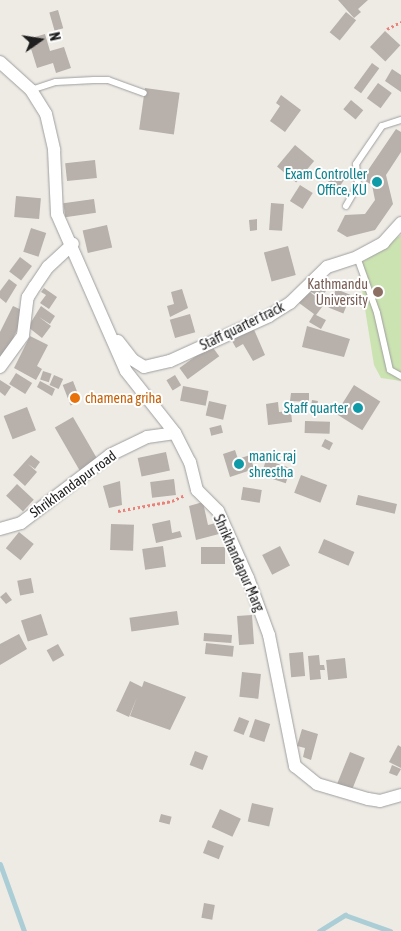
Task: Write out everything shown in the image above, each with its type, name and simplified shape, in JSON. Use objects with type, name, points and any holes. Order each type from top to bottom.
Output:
[{"type":"street","points":[[0,62],[31,90],[46,114],[54,150],[57,214],[72,244],[126,371],[175,433],[190,462],[197,490]]},
{"type":"street","name":"Staff quarter track","points":[[106,326],[133,360],[153,367],[268,316],[290,302],[327,267],[357,257],[383,243],[401,223]]},
{"type":"street","points":[[0,367],[23,335],[28,298],[35,286],[48,267],[72,244]]},
{"type":"street","name":"Shrikhandapur road","points":[[0,529],[21,523],[110,455],[147,438],[175,433]]},
{"type":"street","name":"Shrikhandapur Marg","points":[[197,490],[218,511],[269,635],[295,766],[318,784],[368,799],[380,801],[401,795]]},
{"type":"lane","points":[[31,90],[56,82],[108,80],[144,93]]},
{"type":"lane","points":[[346,206],[358,185],[356,164],[382,126],[401,120]]},
{"type":"lane","points":[[357,257],[377,313],[390,370],[401,376]]},
{"type":"path","points":[[387,29],[401,22]]},
{"type":"path","points":[[118,510],[172,501],[197,490]]},
{"type":"green space","points":[[401,235],[401,381],[381,378],[374,365],[358,265]]},
{"type":"building","points":[[338,0],[368,0],[358,9],[361,12],[354,18]]},
{"type":"building","points":[[58,10],[63,28],[55,31],[49,12]]},
{"type":"building","points":[[346,12],[356,20],[340,40],[330,32]]},
{"type":"building","points":[[385,31],[400,45],[385,61],[370,47]]},
{"type":"building","points":[[45,34],[50,51],[64,47],[71,68],[56,73],[53,63],[37,68],[28,39]]},
{"type":"building","points":[[372,63],[379,68],[361,93],[354,88]]},
{"type":"building","points":[[392,69],[401,75],[401,92],[385,81]]},
{"type":"building","points":[[378,83],[392,93],[381,108],[367,98]]},
{"type":"building","points":[[145,88],[180,93],[174,134],[139,130]]},
{"type":"building","points":[[281,95],[301,110],[285,132],[270,121],[280,106],[276,103]]},
{"type":"building","points":[[351,100],[363,110],[356,119],[343,109]]},
{"type":"building","name":"Exam Controller Office, KU","points":[[396,129],[401,132],[401,152],[386,175],[393,204],[375,230],[347,237],[337,231],[345,215],[365,214],[375,200],[372,185],[362,179]]},
{"type":"building","points":[[295,145],[314,161],[296,183],[277,166]]},
{"type":"building","points":[[95,160],[97,178],[67,181],[65,163]]},
{"type":"building","points":[[335,172],[345,179],[335,193],[325,186]]},
{"type":"building","points":[[300,185],[313,193],[303,209],[290,201]]},
{"type":"building","points":[[16,196],[41,198],[39,219],[14,217]]},
{"type":"building","points":[[94,199],[96,213],[65,217],[63,203]]},
{"type":"building","points":[[271,203],[284,204],[282,231],[269,230]]},
{"type":"building","points":[[257,219],[257,230],[250,231],[249,220]]},
{"type":"building","points":[[107,225],[112,247],[88,253],[83,231]]},
{"type":"building","points":[[31,228],[46,233],[38,257],[23,252]]},
{"type":"building","points":[[288,246],[296,275],[272,281],[264,252]]},
{"type":"building","points":[[20,257],[32,266],[21,280],[9,271]]},
{"type":"building","points":[[9,279],[17,285],[6,303],[0,298],[0,291]]},
{"type":"building","points":[[315,280],[328,288],[321,298],[309,290]]},
{"type":"building","points":[[44,288],[57,297],[49,309],[40,303],[46,295],[41,292]]},
{"type":"building","points":[[304,288],[325,303],[316,315],[326,320],[321,329],[309,322],[314,314],[295,300]]},
{"type":"building","points":[[182,289],[188,308],[170,317],[167,306],[174,304],[171,292]]},
{"type":"building","points":[[336,289],[351,295],[343,314],[329,308]]},
{"type":"building","points":[[13,306],[26,312],[0,365],[0,332]]},
{"type":"building","points":[[41,306],[55,316],[50,324],[39,317],[51,326],[42,338],[28,327]]},
{"type":"building","points":[[190,314],[195,332],[175,338],[170,320]]},
{"type":"building","points":[[252,325],[265,355],[253,361],[243,344],[236,348],[232,341]]},
{"type":"building","points":[[307,326],[350,339],[344,357],[302,347]]},
{"type":"building","points":[[30,336],[48,345],[37,366],[42,369],[36,380],[14,368]]},
{"type":"building","points":[[211,345],[219,356],[188,379],[179,368]]},
{"type":"building","points":[[43,371],[52,374],[49,382],[40,380]]},
{"type":"building","points":[[16,373],[32,383],[25,394],[9,384]]},
{"type":"building","points":[[54,375],[63,379],[59,389],[50,385]]},
{"type":"building","points":[[175,375],[181,385],[173,390],[166,380]]},
{"type":"building","points":[[0,380],[11,387],[5,396],[0,392]]},
{"type":"building","points":[[40,381],[55,389],[52,396],[37,387]]},
{"type":"building","points":[[73,381],[81,402],[71,405],[63,385]]},
{"type":"building","name":"Staff quarter","points":[[354,385],[380,401],[362,430],[336,414]]},
{"type":"building","points":[[183,386],[209,391],[206,406],[180,401]]},
{"type":"building","points":[[291,393],[309,393],[309,402],[290,401]]},
{"type":"building","points":[[312,400],[318,401],[317,409],[311,408]]},
{"type":"building","points":[[209,401],[227,405],[223,420],[206,416]]},
{"type":"building","points":[[278,402],[279,412],[291,411],[292,422],[268,425],[266,404]]},
{"type":"building","points":[[27,407],[36,430],[13,439],[4,416]]},
{"type":"building","points":[[73,417],[98,460],[80,471],[55,428]]},
{"type":"building","points":[[305,421],[330,422],[330,434],[305,433]]},
{"type":"building","points":[[221,425],[223,433],[211,436],[209,428]]},
{"type":"building","points":[[325,439],[333,443],[329,450],[321,446]]},
{"type":"building","name":"manic raj shrestha","points":[[235,450],[238,459],[250,455],[254,469],[230,477],[223,454]]},
{"type":"building","points":[[166,452],[170,471],[142,477],[138,458]]},
{"type":"building","points":[[31,455],[40,462],[35,469],[28,464],[37,472],[25,486],[13,475]]},
{"type":"building","points":[[266,460],[291,468],[286,483],[261,475]]},
{"type":"building","points":[[301,475],[327,485],[320,503],[294,493]]},
{"type":"building","points":[[174,479],[176,495],[152,498],[150,482]]},
{"type":"building","points":[[120,481],[122,505],[109,508],[103,486]]},
{"type":"building","points":[[17,484],[34,500],[23,511],[6,496]]},
{"type":"building","points":[[243,487],[262,490],[260,503],[241,500]]},
{"type":"building","points":[[358,495],[397,504],[395,514],[356,505]]},
{"type":"building","points":[[203,502],[208,525],[216,523],[219,534],[196,540],[189,506]]},
{"type":"building","points":[[170,520],[172,533],[180,531],[182,537],[156,543],[152,524]]},
{"type":"building","points":[[111,524],[134,525],[133,551],[110,550]]},
{"type":"building","points":[[19,532],[34,544],[21,560],[6,548]]},
{"type":"building","points":[[324,539],[354,552],[349,566],[318,553]]},
{"type":"building","points":[[163,546],[166,567],[145,570],[142,549]]},
{"type":"building","points":[[280,546],[290,566],[272,575],[262,555]]},
{"type":"building","points":[[201,547],[225,547],[225,564],[201,564]]},
{"type":"building","points":[[31,578],[34,593],[20,595],[17,581]]},
{"type":"building","points":[[6,592],[12,600],[6,604],[0,597]]},
{"type":"building","points":[[177,611],[179,625],[131,632],[129,618]]},
{"type":"building","points":[[41,614],[48,635],[28,641],[21,620]]},
{"type":"building","points":[[252,615],[254,644],[239,645],[237,616]]},
{"type":"building","points":[[204,633],[232,635],[231,643],[203,641]]},
{"type":"building","points":[[19,634],[27,649],[0,665],[0,644]]},
{"type":"building","points":[[206,643],[234,646],[233,657],[205,654]]},
{"type":"building","points":[[58,644],[64,655],[53,662],[47,650]]},
{"type":"building","points":[[303,652],[305,676],[291,677],[289,653]]},
{"type":"building","points":[[319,655],[320,665],[324,665],[325,670],[320,670],[321,679],[310,680],[308,656]]},
{"type":"building","points":[[345,658],[347,678],[328,680],[326,660]]},
{"type":"building","points":[[242,672],[261,674],[258,699],[239,697]]},
{"type":"building","points":[[130,681],[142,687],[144,681],[186,697],[170,730],[130,716],[137,697],[129,717],[116,711]]},
{"type":"building","points":[[239,717],[249,721],[244,735],[233,731]]},
{"type":"building","points":[[255,719],[270,724],[264,742],[249,737]]},
{"type":"building","points":[[302,729],[318,734],[311,760],[303,757],[305,748],[297,746]]},
{"type":"building","points":[[398,745],[401,747],[401,768],[389,762]]},
{"type":"building","points":[[195,751],[208,756],[203,770],[190,765]]},
{"type":"building","points":[[350,752],[365,758],[352,790],[337,784]]},
{"type":"building","points":[[392,765],[401,769],[397,776],[389,773]]},
{"type":"building","points":[[252,803],[273,808],[269,826],[248,822]]},
{"type":"building","points":[[220,809],[241,819],[232,837],[212,827]]},
{"type":"building","points":[[161,814],[172,817],[170,825],[159,822]]},
{"type":"building","points":[[208,840],[224,846],[219,859],[203,853]]},
{"type":"building","points":[[204,903],[215,905],[212,920],[201,918]]},
{"type":"waterway","points":[[0,864],[24,931]]},
{"type":"waterway","points":[[319,931],[345,915],[390,931]]},
{"type":"place","name":"Exam Controller Office, KU","points":[[377,182]]},
{"type":"place","name":"Kathmandu University","points":[[378,292]]},
{"type":"place","name":"chamena griha","points":[[75,398]]},
{"type":"place","name":"Staff quarter","points":[[358,408]]},
{"type":"place","name":"manic raj shrestha","points":[[239,464]]}]
